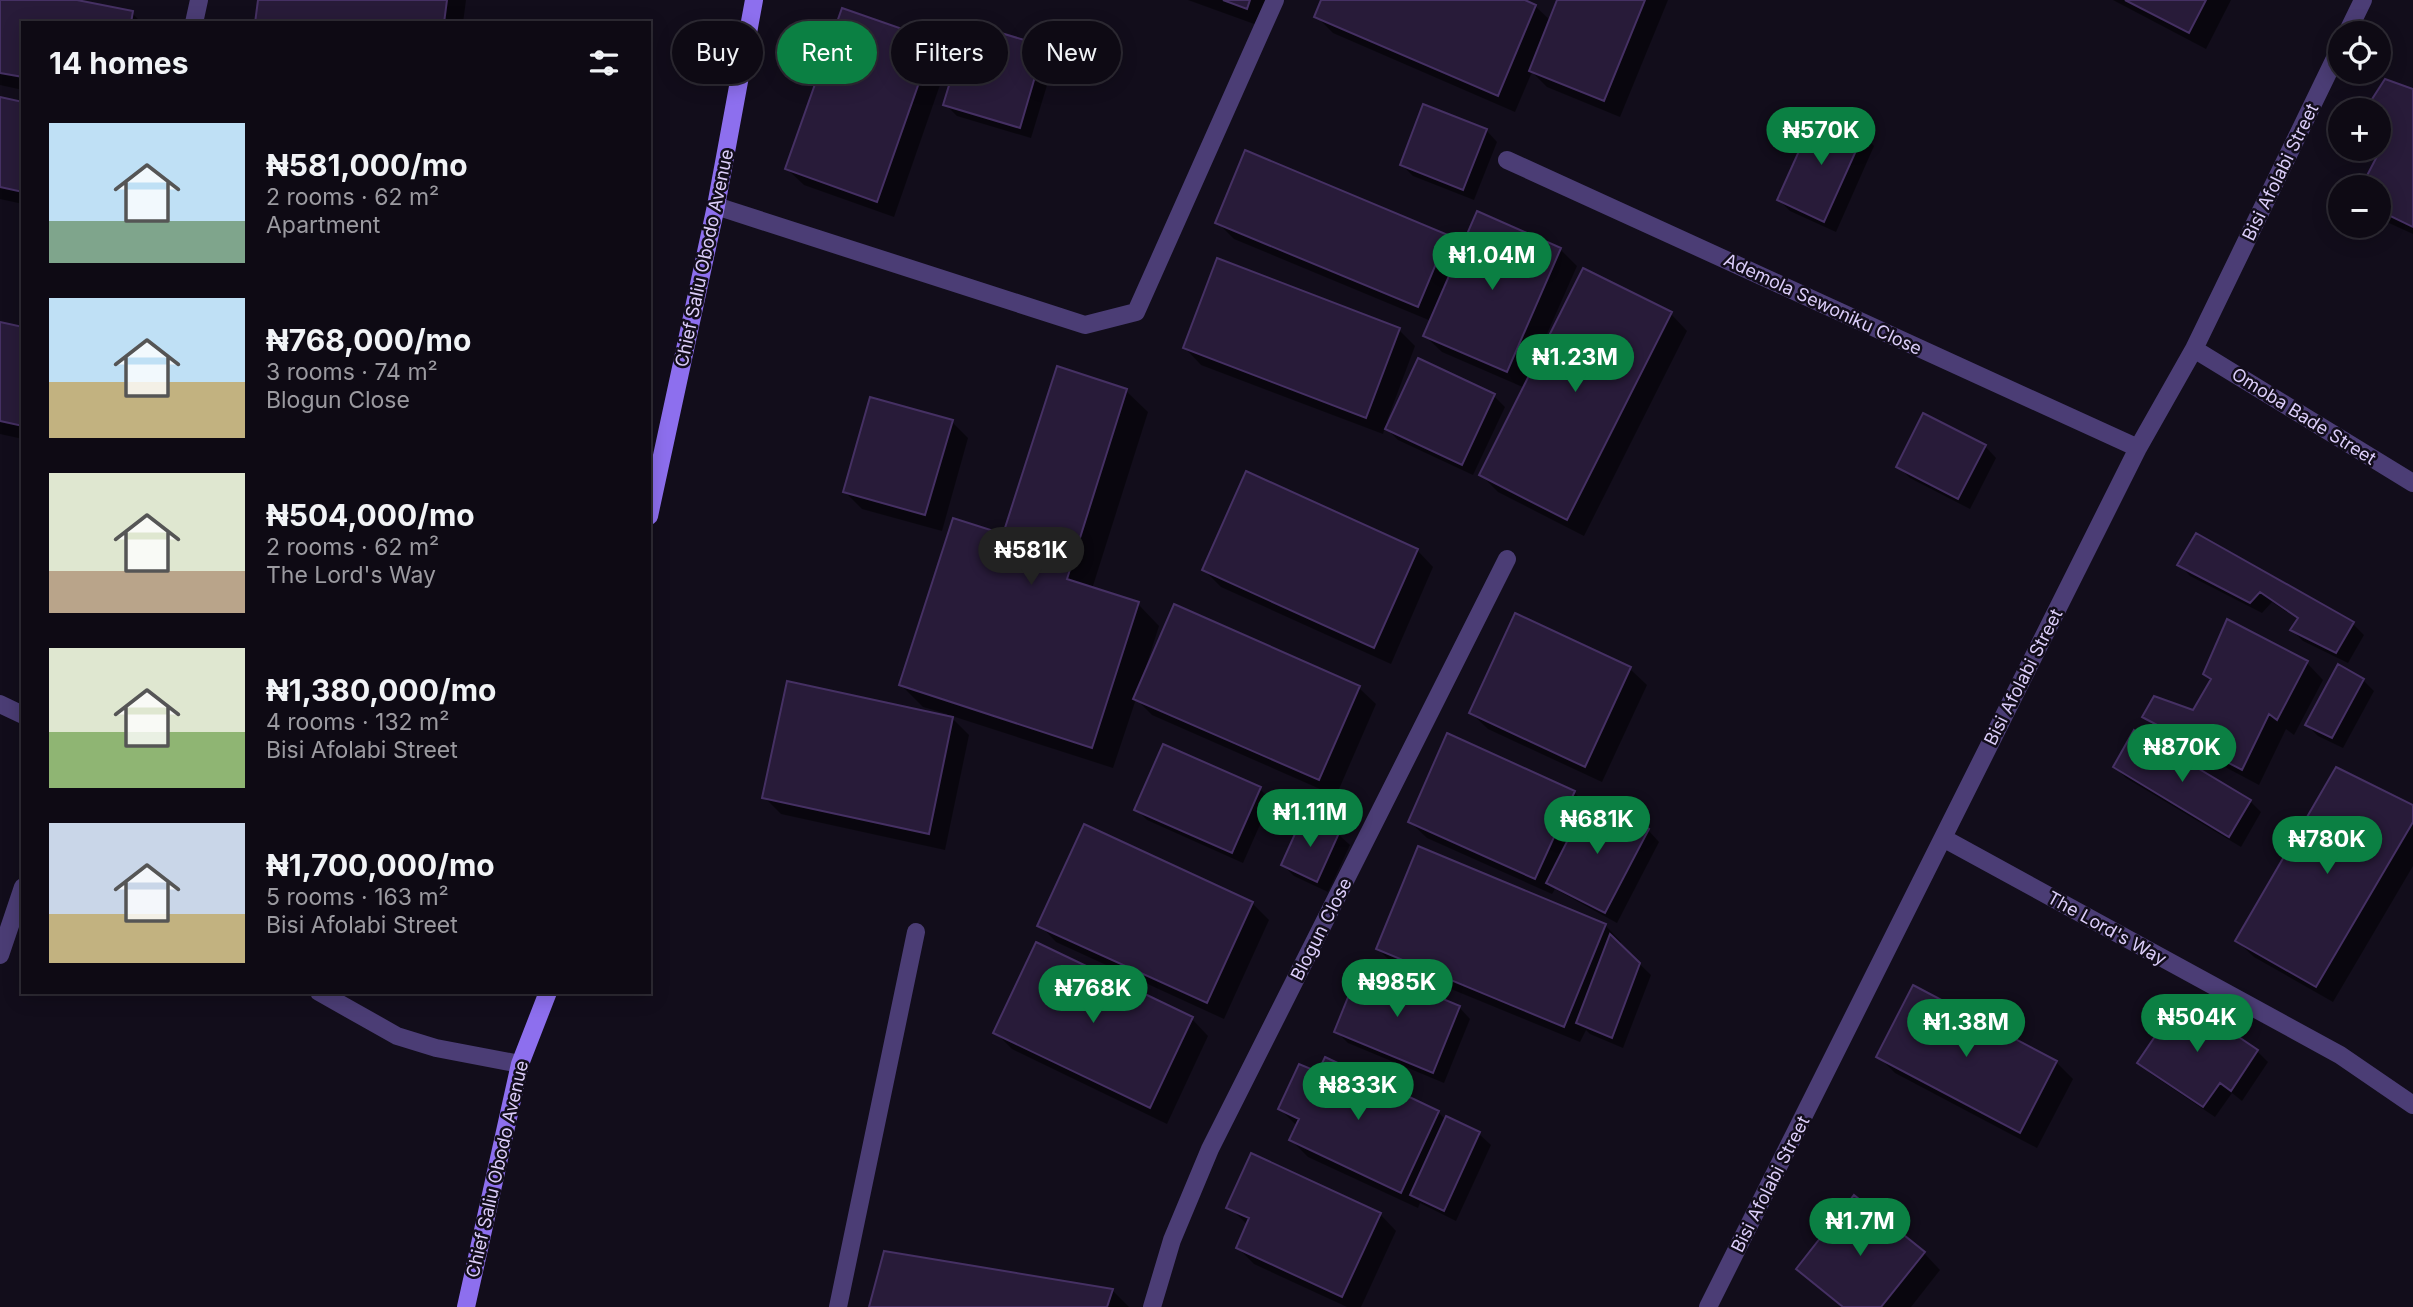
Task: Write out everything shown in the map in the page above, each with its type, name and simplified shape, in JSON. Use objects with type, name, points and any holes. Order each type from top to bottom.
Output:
[{"type":"street","points":[[194,21],[198,0]]},
{"type":"street","name":"Chief Saliu Obodo Avenue","points":[[651,507],[716,206],[754,0]]},
{"type":"street","points":[[716,206],[1085,325],[1136,312],[1275,0]]},
{"type":"street","points":[[2353,21],[2363,0]]},
{"type":"street","name":"Bisi Afolabi Street","points":[[1709,1307],[2138,448],[2194,349],[2328,73]]},
{"type":"street","name":"Ademola Sewoniku Close","points":[[1507,160],[2138,448]]},
{"type":"street","name":"Omoba Bade Street","points":[[2194,349],[2413,483]]},
{"type":"street","name":"Blogun Close","points":[[1152,1307],[1172,1240],[1210,1149],[1507,559]]},
{"type":"street","points":[[0,704],[21,714]]},
{"type":"street","name":"The Lord's Way","points":[[1943,838],[2340,1055],[2413,1105]]},
{"type":"street","points":[[0,955],[21,893]]},
{"type":"street","points":[[838,1307],[916,932]]},
{"type":"street","points":[[323,994],[397,1036],[436,1048],[520,1064]]},
{"type":"street","name":"Chief Saliu Obodo Avenue","points":[[466,1307],[520,1064],[547,994]]},
{"type":"building","points":[[0,0],[77,0],[133,11],[131,21],[21,21],[21,77],[0,73]]},
{"type":"building","points":[[258,0],[447,0],[444,21],[255,21]]},
{"type":"building","points":[[1223,0],[1250,0],[1247,9]]},
{"type":"building","points":[[1321,0],[1525,0],[1536,5],[1498,96],[1314,17]]},
{"type":"building","points":[[1557,0],[1645,0],[1604,101],[1529,71]]},
{"type":"building","points":[[2125,0],[2206,0],[2189,33]]},
{"type":"building","points":[[842,8],[891,25],[891,84],[919,84],[877,202],[785,169],[815,84],[877,84],[877,21],[837,21]]},
{"type":"building","points":[[1008,35],[1022,39],[1022,84],[1033,84],[1020,128],[943,105],[949,84],[1008,84]]},
{"type":"building","points":[[2391,81],[2413,89],[2413,227],[2391,216],[2391,175],[2367,175],[2375,161],[2391,161],[2391,98],[2373,98],[2382,84],[2391,84]]},
{"type":"building","points":[[0,97],[21,102],[21,192],[0,187]]},
{"type":"building","points":[[1423,104],[1487,129],[1463,190],[1400,165]]},
{"type":"building","points":[[1817,111],[1864,133],[1824,222],[1777,200]]},
{"type":"building","points":[[1245,150],[1448,235],[1418,307],[1215,223]]},
{"type":"building","points":[[1477,211],[1561,248],[1507,372],[1423,336]]},
{"type":"building","points":[[1217,258],[1400,328],[1366,418],[1183,348]]},
{"type":"building","points":[[1583,268],[1672,312],[1567,520],[1479,475]]},
{"type":"building","points":[[0,322],[21,327],[21,426],[0,421]]},
{"type":"building","points":[[1418,358],[1495,394],[1462,465],[1385,429]]},
{"type":"building","points":[[1057,366],[1127,389],[1067,579],[1139,602],[1092,748],[899,685],[953,518],[1003,534]]},
{"type":"building","points":[[870,397],[953,420],[925,515],[843,492]]},
{"type":"building","points":[[1923,413],[1986,445],[1958,499],[1896,467]]},
{"type":"building","points":[[1246,471],[1418,549],[1374,648],[1202,570]]},
{"type":"building","points":[[2196,533],[2354,622],[2336,653],[2290,630],[2298,618],[2260,592],[2250,603],[2177,565]]},
{"type":"building","points":[[1174,604],[1360,686],[1319,780],[1133,699]]},
{"type":"building","points":[[1515,613],[1631,667],[1585,767],[1469,713]]},
{"type":"building","points":[[2227,619],[2308,661],[2277,720],[2269,714],[2242,770],[2142,717],[2154,696],[2193,710],[2211,679],[2203,674]]},
{"type":"building","points":[[2338,664],[2364,679],[2332,738],[2305,725]]},
{"type":"building","points":[[787,681],[953,717],[929,834],[762,798]]},
{"type":"building","points":[[2134,730],[2251,800],[2229,837],[2113,767]]},
{"type":"building","points":[[1447,733],[1575,791],[1535,879],[1408,822]]},
{"type":"building","points":[[1163,744],[1261,787],[1232,853],[1134,810]]},
{"type":"building","points":[[2336,767],[2413,805],[2413,822],[2316,987],[2235,941]]},
{"type":"building","points":[[1589,798],[1649,829],[1605,913],[1546,883]]},
{"type":"building","points":[[1303,816],[1339,833],[1317,882],[1281,865]]},
{"type":"building","points":[[1084,824],[1253,902],[1207,1003],[1037,926]]},
{"type":"building","points":[[1418,846],[1606,924],[1564,1027],[1376,949]]},
{"type":"building","points":[[1610,934],[1640,963],[1612,1038],[1576,1023]]},
{"type":"building","points":[[1036,942],[1193,1017],[1150,1108],[993,1033]]},
{"type":"building","points":[[1361,965],[1460,1006],[1433,1073],[1334,1032]]},
{"type":"building","points":[[1913,985],[2057,1061],[2020,1133],[1876,1057]]},
{"type":"building","points":[[2181,998],[2258,1050],[2231,1091],[2220,1083],[2203,1107],[2137,1063]]},
{"type":"building","points":[[1325,1057],[1439,1111],[1401,1193],[1289,1140],[1299,1119],[1278,1109],[1299,1064],[1318,1072]]},
{"type":"building","points":[[1446,1116],[1480,1132],[1444,1211],[1410,1195]]},
{"type":"building","points":[[1251,1153],[1381,1213],[1342,1297],[1236,1248],[1249,1218],[1226,1208]]},
{"type":"building","points":[[1854,1195],[1925,1252],[1881,1307],[1843,1307],[1796,1269]]},
{"type":"building","points":[[884,1251],[1113,1289],[1107,1307],[869,1307]]}]
